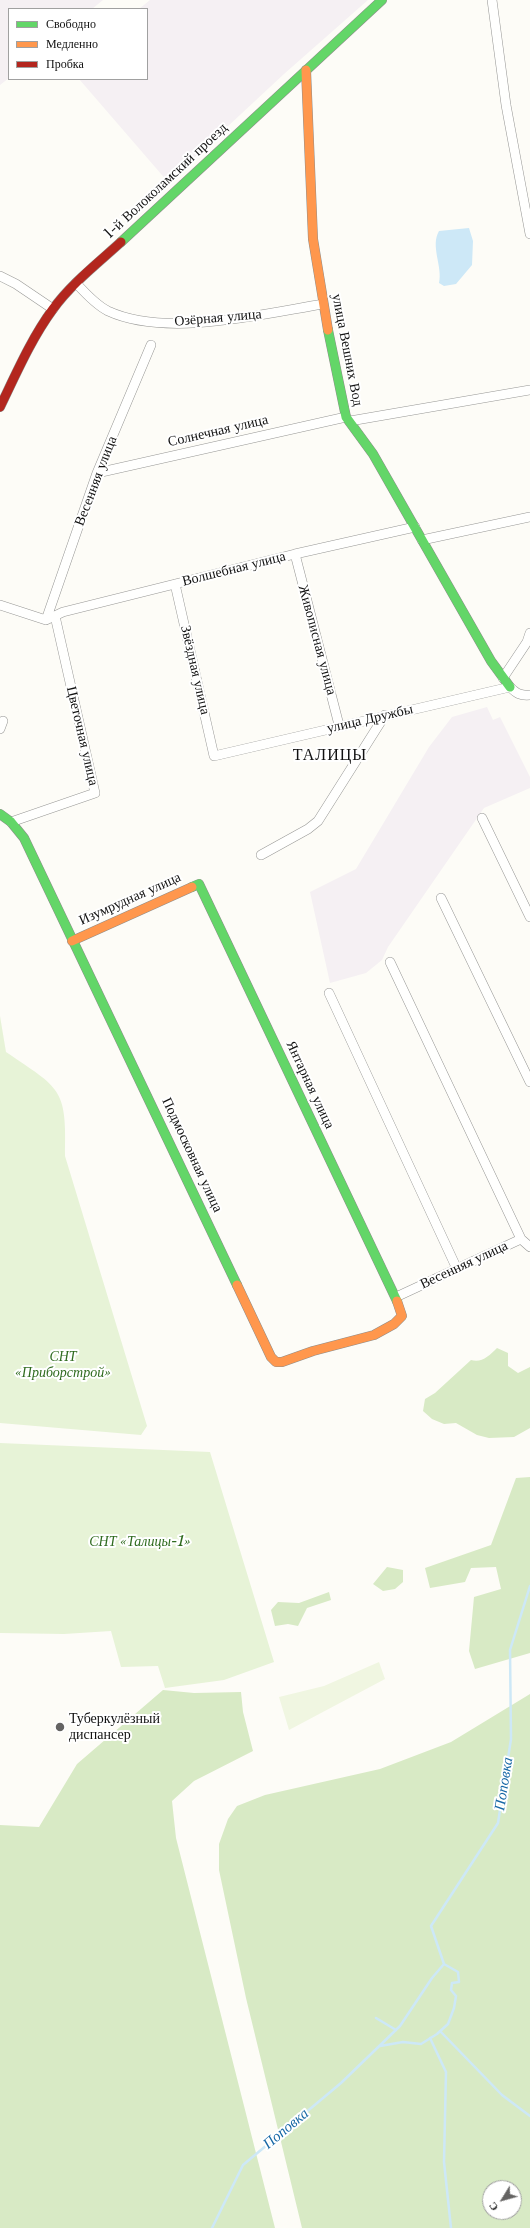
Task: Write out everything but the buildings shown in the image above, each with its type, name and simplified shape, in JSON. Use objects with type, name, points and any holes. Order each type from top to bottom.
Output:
[{"type":"street","name":"1-й Волоколамский проезд","points":[[0,406],[30,347],[53,310],[76,283],[382,0]]},
{"type":"street","points":[[492,0],[506,105],[530,234]]},
{"type":"street","name":"улица Вешних Вод","points":[[306,70],[313,239],[323,304],[348,419],[372,454],[503,678],[510,686]]},
{"type":"street","points":[[0,276],[16,284],[53,310]]},
{"type":"street","name":"Озёрная улица","points":[[76,283],[91,299],[108,311],[147,321],[180,324],[235,319],[323,304]]},
{"type":"street","name":"Весенняя улица","points":[[51,618],[97,473],[151,346]]},
{"type":"street","name":"Солнечная улица","points":[[97,473],[348,419],[530,390]]},
{"type":"street","points":[[422,540],[530,517]]},
{"type":"street","name":"Волшебная улица","points":[[51,618],[63,612],[295,554],[414,527]]},
{"type":"street","name":"Живописная улица","points":[[295,554],[339,725]]},
{"type":"street","name":"Звёздная улица","points":[[175,584],[214,756]]},
{"type":"street","points":[[0,605],[51,618]]},
{"type":"street","name":"Цветочная улица","points":[[11,822],[95,793],[51,618]]},
{"type":"street","points":[[503,678],[527,642],[530,633]]},
{"type":"street","points":[[510,686],[516,693],[527,695]]},
{"type":"street","name":"улица Дружбы","points":[[214,756],[339,725],[510,686]]},
{"type":"street","points":[[261,855],[302,832],[318,821],[385,715]]},
{"type":"street","points":[[0,814],[11,822]]},
{"type":"street","points":[[482,818],[530,917]]},
{"type":"street","name":"Подмосковная улица","points":[[11,822],[24,838],[72,941],[137,1072],[271,1357],[276,1362],[282,1362],[318,1350],[344,1345],[385,1331],[396,1324],[402,1316],[396,1297]]},
{"type":"street","name":"Изумрудная улица","points":[[72,941],[199,884]]},
{"type":"street","name":"Янтарная улица","points":[[199,884],[396,1297]]},
{"type":"street","points":[[441,898],[530,1082]]},
{"type":"street","points":[[390,962],[521,1239]]},
{"type":"street","points":[[329,993],[458,1269]]},
{"type":"street","name":"Весенняя улица","points":[[396,1297],[521,1239],[530,1247]]},
{"type":"shaded area","points":[[0,0],[103,0],[93,8],[8,8],[8,79],[0,85]]},
{"type":"shaded area","points":[[150,0],[368,0],[284,74],[168,182],[80,80],[148,80],[148,8],[140,8]]},
{"type":"shaded area","points":[[487,707],[493,720],[500,717],[530,777],[530,788],[484,808],[388,947],[382,960],[366,973],[330,983],[310,892],[356,869],[429,747],[452,717]]},
{"type":"green space","name":"СНТ «Приборстрой»","points":[[0,1016],[6,1052],[49,1083],[56,1092],[61,1103],[64,1116],[65,1156],[147,1426],[141,1435],[0,1423]]},
{"type":"green space","points":[[497,1348],[508,1353],[508,1366],[518,1373],[530,1367],[530,1428],[514,1437],[489,1438],[477,1435],[456,1423],[444,1424],[432,1419],[423,1411],[425,1399],[435,1393],[471,1360],[482,1360]]},
{"type":"green space","name":"СНТ «Талицы-1»","points":[[0,1443],[210,1452],[274,1662],[224,1680],[165,1688],[158,1666],[121,1667],[111,1631],[64,1634],[0,1633]]},
{"type":"green space","points":[[530,1477],[530,1653],[475,1669],[469,1651],[474,1597],[501,1589],[496,1567],[471,1568],[465,1582],[430,1588],[425,1568],[491,1545],[516,1478]]},
{"type":"green space","points":[[387,1567],[403,1570],[403,1582],[395,1589],[383,1591],[373,1584]]},
{"type":"green space","points":[[329,1592],[331,1600],[307,1608],[298,1626],[288,1624],[275,1626],[271,1610],[278,1602],[299,1603]]},
{"type":"green space","points":[[379,1662],[385,1679],[289,1730],[279,1697],[324,1686]]},
{"type":"green space","points":[[163,1690],[194,1693],[241,1692],[243,1712],[253,1751],[194,1781],[172,1801],[176,1838],[275,2228],[0,2228],[0,1825],[39,1827],[77,1764]]},
{"type":"green space","points":[[530,1694],[530,2228],[302,2228],[246,1998],[219,1870],[219,1844],[228,1819],[237,1806],[265,1795],[380,1769],[451,1742]]},
{"type":"water","points":[[469,228],[473,241],[472,265],[456,284],[444,286],[439,283],[440,277],[436,250],[439,231]]},
{"type":"waterway","name":"Поповка","points":[[212,2228],[243,2165],[341,2083],[400,2026],[432,1978],[444,1964],[431,1926],[498,1823],[511,1739],[510,1650],[530,1586]]},
{"type":"waterway","name":"Поповка","points":[[380,2046],[403,2042],[421,2044],[437,2034],[448,2024],[454,2008],[456,1996],[451,1990],[452,1983],[459,1982],[458,1972],[444,1964]]},
{"type":"waterway","points":[[376,2018],[396,2030]]},
{"type":"waterway","points":[[440,2031],[502,2095],[530,2116]]},
{"type":"waterway","points":[[430,2038],[446,2072],[444,2162],[451,2228]]},
{"type":"traffic: fast","points":[[121,242],[382,0]]},
{"type":"traffic: fast","points":[[328,330],[346,417],[373,454],[491,661],[510,687]]},
{"type":"traffic: fast","points":[[0,814],[11,822],[24,838],[237,1285]]},
{"type":"traffic: fast","points":[[192,887],[199,884],[397,1301]]},
{"type":"traffic: slow","points":[[306,70],[313,239],[328,330]]},
{"type":"traffic: slow","points":[[72,941],[192,887]]},
{"type":"traffic: slow","points":[[237,1285],[271,1357],[276,1362],[282,1362],[313,1351],[374,1335],[394,1324],[402,1316],[397,1301]]},
{"type":"traffic: jam","points":[[0,407],[31,344],[53,309],[76,282],[121,242]]},
{"type":"place","name":"Туберкулёзный диспансер","points":[[60,1727]]},
{"type":"district","name":"ТАЛИЦЫ","points":[[330,755]]}]
